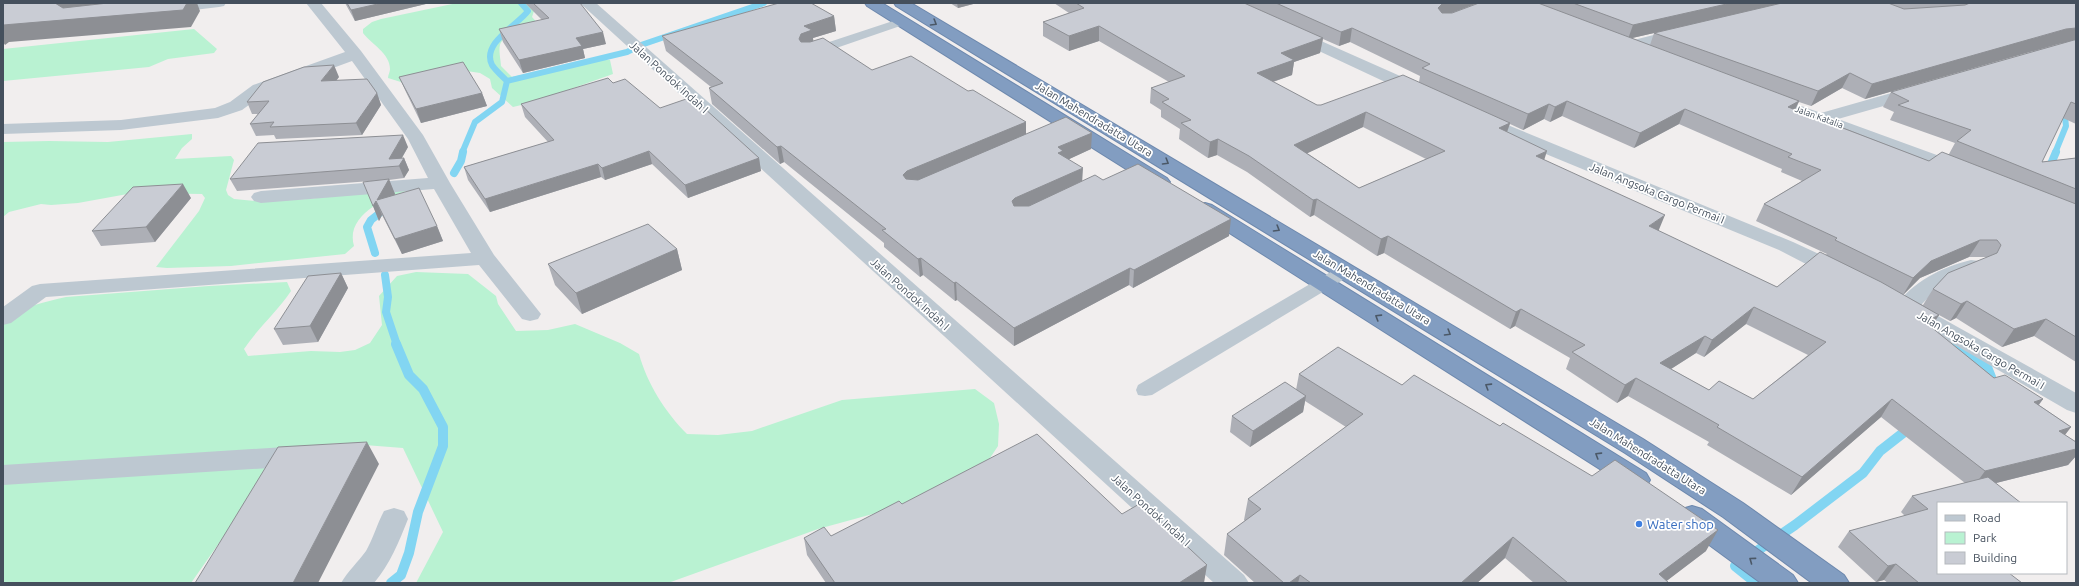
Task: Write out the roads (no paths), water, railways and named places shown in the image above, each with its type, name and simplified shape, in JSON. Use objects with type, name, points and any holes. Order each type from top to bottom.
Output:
[{"type":"highway","name":"Jalan Mahendradatta Utara","points":[[872,3],[901,13],[1345,271],[1634,446],[1733,510],[1834,583]]},
{"type":"highway","name":"Jalan Mahendradatta Utara","points":[[901,13],[1063,128],[1127,170],[1322,283],[1611,463],[1656,494]]},
{"type":"highway","points":[[1676,507],[1783,583]]},
{"type":"street","points":[[156,11],[219,3]]},
{"type":"street","name":"Jalan Pondok Indah I","points":[[587,3],[1234,583]]},
{"type":"street","points":[[317,4],[417,139],[440,182],[485,258],[530,314]]},
{"type":"street","points":[[1276,26],[1436,99]]},
{"type":"street","points":[[1657,57],[1621,43],[1697,29]]},
{"type":"street","points":[[3,129],[121,125],[218,113],[236,106],[259,89],[355,54]]},
{"type":"street","points":[[1823,118],[1928,88]]},
{"type":"street","name":"Jalan Katalia","points":[[1750,93],[1823,118],[1979,177]]},
{"type":"street","name":"Jalan Angsoka Cargo Permai I","points":[[1465,112],[1523,138],[1786,246],[1853,279]]},
{"type":"street","points":[[394,140],[417,139]]},
{"type":"street","points":[[261,197],[440,182]]},
{"type":"street","points":[[3,318],[40,291],[485,258]]},
{"type":"street","name":"Jalan Angsoka Cargo Permai I","points":[[1978,263],[1929,284],[1899,304],[2076,404]]},
{"type":"street","points":[[3,475],[328,454]]},
{"type":"street","points":[[356,583],[369,571],[379,557],[394,519]]},
{"type":"lane","points":[[808,54],[901,13]]},
{"type":"lane","points":[[1145,390],[1322,283],[1345,271]]},
{"type":"waterway","points":[[507,81],[492,65],[490,57],[496,42],[528,11],[521,3]]},
{"type":"waterway","points":[[507,81],[627,52],[641,45],[764,3]]},
{"type":"waterway","points":[[462,153],[475,122],[502,102],[507,81]]},
{"type":"waterway","points":[[2055,153],[2066,126],[2064,108]]},
{"type":"waterway","points":[[454,173],[461,161],[463,152]]},
{"type":"waterway","points":[[2048,171],[2056,152]]},
{"type":"waterway","points":[[375,253],[367,227],[371,220],[386,208]]},
{"type":"waterway","points":[[385,275],[388,297],[386,312],[397,345]]},
{"type":"waterway","points":[[391,583],[401,575],[409,553],[418,512],[443,446],[443,427],[423,389],[409,375],[396,344]]},
{"type":"waterway","points":[[1954,348],[1987,367],[1991,377],[1982,380]]},
{"type":"waterway","points":[[1756,583],[1735,566],[1795,525],[1863,473],[1880,451],[1912,426]]},
{"type":"place","name":"Water shop","points":[[1639,524]]}]
